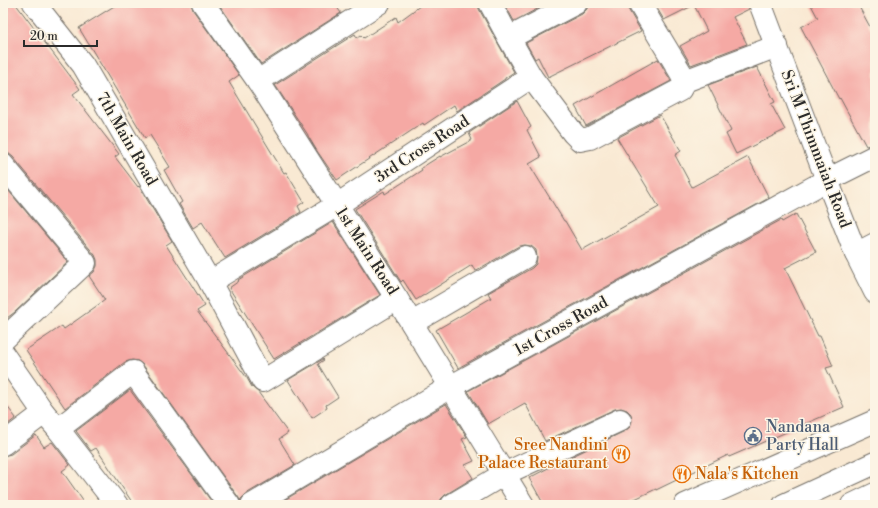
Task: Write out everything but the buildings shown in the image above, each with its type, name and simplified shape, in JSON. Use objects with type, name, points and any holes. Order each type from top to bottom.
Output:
[{"type":"street","name":"7th Main Road","points":[[34,3],[84,64],[210,282],[263,381],[397,298]]},
{"type":"street","name":"1st Main Road","points":[[203,3],[258,81],[397,298],[523,505]]},
{"type":"street","points":[[258,81],[379,3]]},
{"type":"street","points":[[490,3],[531,77],[573,133],[580,140],[590,138],[680,90],[685,81],[777,46]]},
{"type":"street","points":[[509,38],[576,3]]},
{"type":"street","points":[[640,3],[685,81]]},
{"type":"street","name":"Sri M Thimmaiah Road","points":[[760,3],[827,180],[866,249],[875,292]]},
{"type":"street","name":"3rd Cross Road","points":[[210,282],[337,205],[531,77]]},
{"type":"street","name":"1st Cross Road","points":[[252,505],[450,387],[827,180],[875,156]]},
{"type":"street","points":[[3,165],[85,263],[3,340]]},
{"type":"street","points":[[412,323],[525,257]]},
{"type":"street","points":[[3,354],[111,503]]},
{"type":"street","points":[[3,444],[51,421],[133,372],[229,505]]},
{"type":"street","points":[[452,505],[504,474],[620,420]]},
{"type":"street","points":[[685,505],[875,421]]},
{"type":"street","points":[[784,505],[875,463]]},
{"type":"street","points":[[852,505],[875,494]]},
{"type":"place","name":"Nandana Party Hall","points":[[753,436]]},
{"type":"place","name":"Sree Nandini Palace Restaurant","points":[[621,454]]},
{"type":"place","name":"Nala's Kitchen","points":[[682,474]]}]
